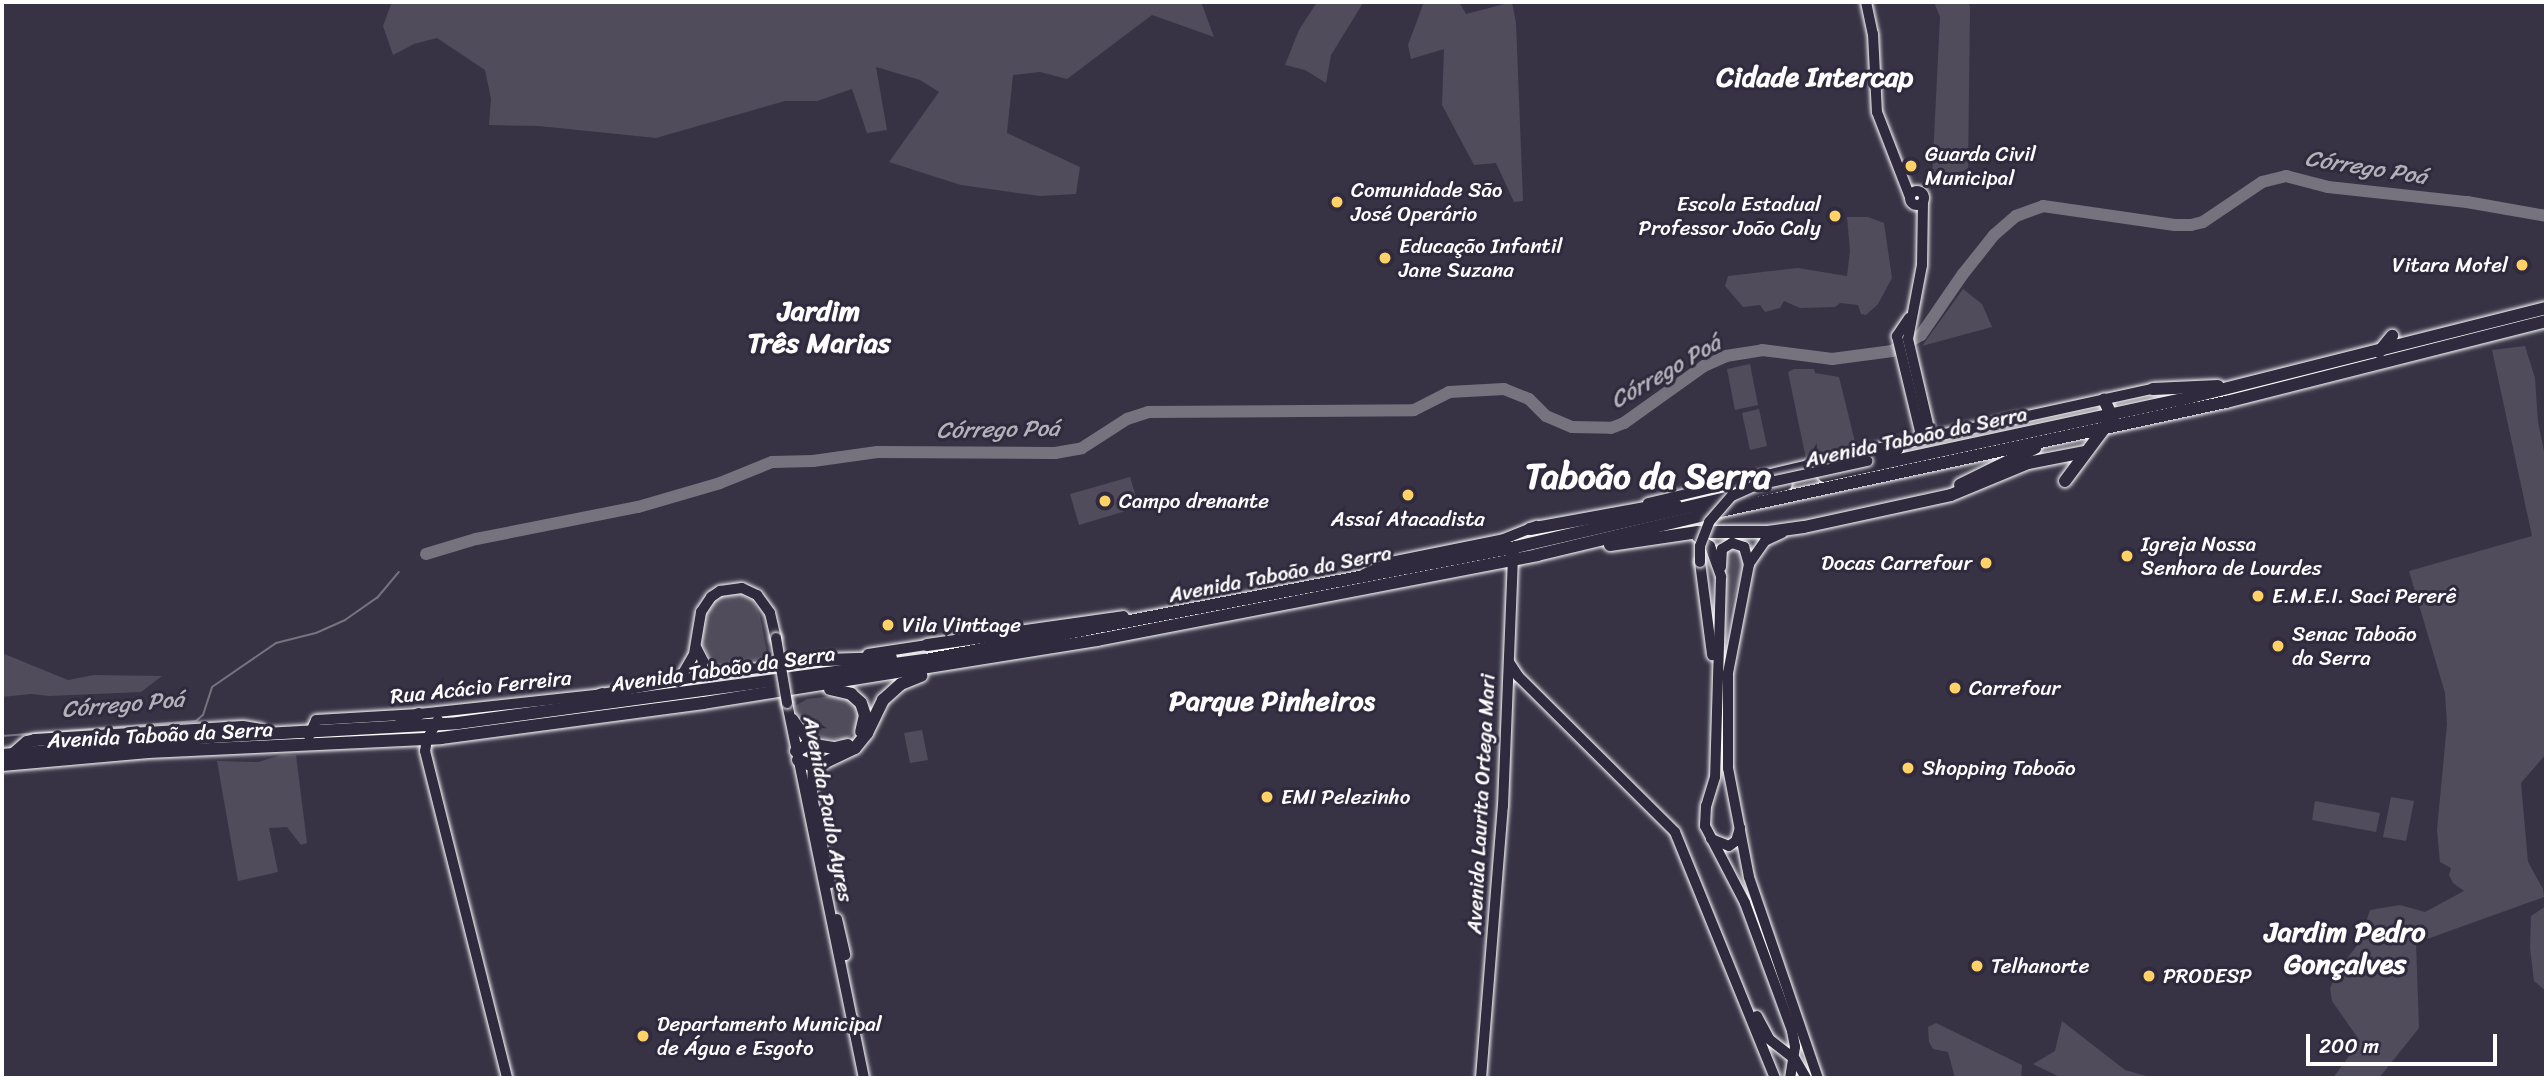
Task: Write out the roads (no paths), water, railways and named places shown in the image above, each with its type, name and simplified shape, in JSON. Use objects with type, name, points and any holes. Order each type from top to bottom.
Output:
[{"type":"highway","name":"Avenida Taboão da Serra","points":[[6,760],[274,734],[435,725],[926,660],[1183,613],[1516,547],[2233,387],[2546,308]]},
{"type":"highway","name":"Avenida Taboão da Serra","points":[[6,760],[422,742],[951,665],[1215,619],[1578,546],[1725,510],[2105,428],[2546,321]]},
{"type":"highway","points":[[2492,336],[2546,327]]},
{"type":"highway","points":[[2379,352],[2392,336]]},
{"type":"highway","points":[[2153,389],[2206,385],[2233,387]]},
{"type":"highway","points":[[2056,458],[2065,481],[2084,452],[2105,428],[2111,415],[2104,399]]},
{"type":"highway","points":[[1928,500],[2045,441]]},
{"type":"highway","points":[[1578,546],[1593,547],[1684,534],[1768,532],[1804,527],[1968,490],[2028,463],[2084,452]]},
{"type":"highway","points":[[1525,531],[1655,506],[1697,505]]},
{"type":"highway","points":[[927,645],[1105,618],[1183,613]]},
{"type":"highway","points":[[823,660],[926,660]]},
{"type":"highway","points":[[809,687],[852,694],[861,703],[865,715],[859,735],[848,745],[835,748],[811,744],[797,756],[815,767],[855,748],[867,733],[883,700],[901,684],[951,665]]},
{"type":"highway","points":[[547,712],[602,694]]},
{"type":"highway","points":[[394,728],[419,714]]},
{"type":"main road","points":[[1866,2],[1873,34],[1877,113],[1898,165],[1916,198],[1922,222],[1919,289],[1905,337],[1920,409],[1922,439]]},
{"type":"main road","points":[[1359,578],[1391,562],[1461,549],[1549,522],[1627,507],[2153,389]]},
{"type":"main road","points":[[1716,679],[1700,562],[1700,546],[1709,522],[1732,496],[1757,485],[1867,461],[1922,439]]},
{"type":"main road","points":[[1804,527],[1765,541],[1749,564],[1728,673],[1728,776],[1741,827],[1749,877],[1818,1078]]},
{"type":"main road","name":"Avenida Laurita Ortega Mari","points":[[1481,1078],[1510,691],[1507,659],[1511,560],[1525,531]]},
{"type":"main road","points":[[1684,534],[1701,538],[1708,543],[1721,577]]},
{"type":"main road","points":[[1749,564],[1744,547],[1732,543],[1721,553],[1715,777],[1704,817],[1711,839],[1745,903],[1789,1025],[1794,1041],[1795,1059],[1790,1078]]},
{"type":"main road","points":[[678,682],[692,660],[701,611],[711,597],[731,588],[747,589],[762,599],[770,613],[788,707]]},
{"type":"main road","name":"Rua Acácio Ferreira","points":[[305,746],[316,720],[419,714],[602,694],[719,673],[927,645]]},
{"type":"main road","points":[[696,647],[702,661],[719,673]]},
{"type":"main road","points":[[1507,659],[1515,672],[1537,695],[1675,832],[1763,1038],[1775,1078]]},
{"type":"main road","points":[[699,677],[702,661]]},
{"type":"main road","points":[[1510,691],[1515,683],[1528,684]]},
{"type":"main road","points":[[1510,691],[1522,690],[1537,695]]},
{"type":"main road","name":"Avenida Paulo Ayres","points":[[788,707],[811,744],[815,767],[812,797],[864,1078]]},
{"type":"main road","name":"Avenida Paulo Ayres","points":[[788,707],[848,990],[871,1078]]},
{"type":"main road","points":[[443,711],[422,742],[507,1078]]},
{"type":"main road","points":[[1711,839],[1729,846],[1736,841],[1741,827]]},
{"type":"main road","points":[[1763,1038],[1785,1040],[1789,1025]]},
{"type":"main road","points":[[1763,1038],[1795,1059],[1806,1078]]},
{"type":"waterway","name":"Córrego Poá","points":[[426,554],[476,539],[638,507],[720,483],[772,462],[813,461],[877,452],[1055,453],[1082,448],[1127,419],[1148,412],[1414,410],[1449,392],[1504,389],[1529,399],[1546,416],[1572,427],[1611,428],[1624,423],[1704,366],[1726,356],[1762,350],[1832,359],[1892,351],[1921,335],[1994,235],[2016,216],[2043,206],[2191,225],[2203,222],[2262,182],[2286,176],[2328,187],[2467,202],[2546,216]]},
{"type":"waterway","name":"Córrego Poá","points":[[2,736],[196,721],[203,715],[212,687],[276,643],[316,633],[345,620],[377,598],[399,572]]},
{"type":"place","name":"Guarda Civil Municipal","points":[[1911,166]]},
{"type":"place","name":"Comunidade São José Operário","points":[[1337,202]]},
{"type":"place","name":"Escola Estadual Professor João Caly","points":[[1835,216]]},
{"type":"place","name":"Educação Infantil Jane Suzana","points":[[1385,258]]},
{"type":"place","name":"Vitara Motel","points":[[2522,265]]},
{"type":"place","name":"Assaí Atacadista","points":[[1408,495]]},
{"type":"place","name":"Campo drenante","points":[[1105,501]]},
{"type":"place","name":"Igreja Nossa Senhora de Lourdes","points":[[2127,556]]},
{"type":"place","name":"Docas Carrefour","points":[[1986,563]]},
{"type":"place","name":"E.M.E.I. Saci Pererê","points":[[2258,596]]},
{"type":"place","name":"Vila Vinttage","points":[[888,625]]},
{"type":"place","name":"Senac Taboão da Serra","points":[[2278,646]]},
{"type":"place","name":"Carrefour","points":[[1955,688]]},
{"type":"place","name":"Shopping Taboão","points":[[1908,768]]},
{"type":"place","name":"EMI Pelezinho","points":[[1267,797]]},
{"type":"place","name":"Telhanorte","points":[[1977,966]]},
{"type":"place","name":"PRODESP","points":[[2149,976]]},
{"type":"place","name":"Departamento Municipal de Água e Esgoto","points":[[643,1036]]},
{"type":"district","name":"Cidade Intercap","points":[[1815,77]]},
{"type":"district","name":"Jardim Três Marias","points":[[819,327]]},
{"type":"district","name":"Taboão da Serra","points":[[1648,476]]},
{"type":"district","name":"Parque Pinheiros","points":[[1272,701]]},
{"type":"district","name":"Jardim Pedro Gonçalves","points":[[2345,948]]}]
